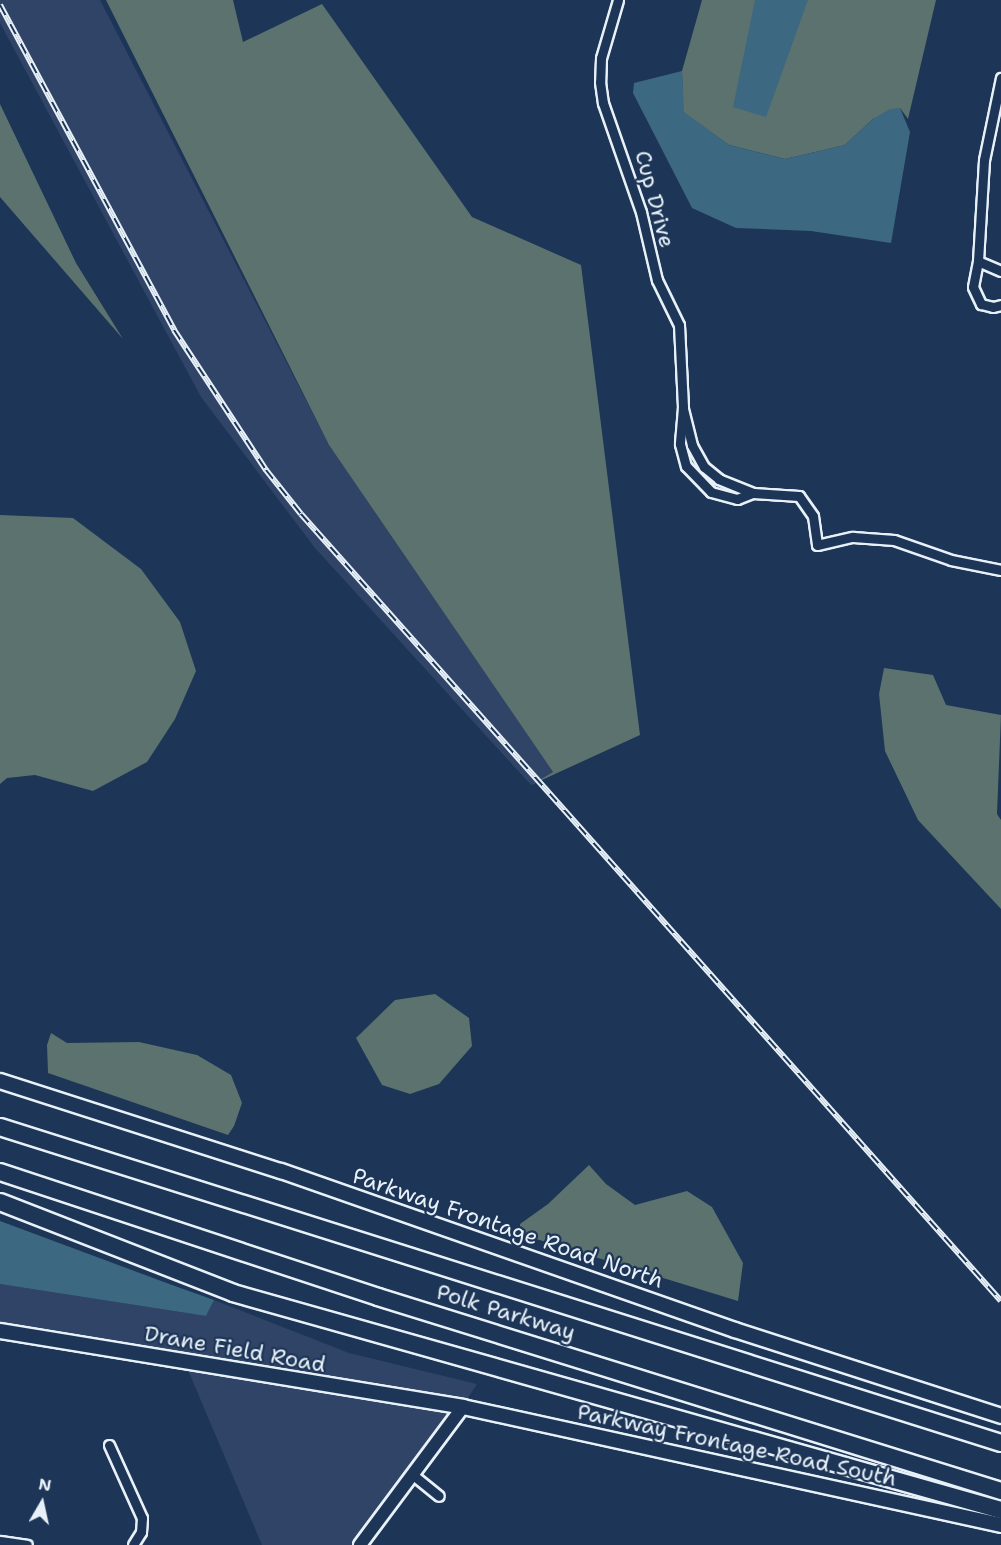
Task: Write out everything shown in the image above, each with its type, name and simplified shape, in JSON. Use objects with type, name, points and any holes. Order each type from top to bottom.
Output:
[{"type":"highway","name":"Polk Parkway","points":[[0,1127],[1001,1443]]},
{"type":"highway","name":"Polk Parkway","points":[[0,1172],[378,1297],[1001,1491]]},
{"type":"highway","points":[[0,1202],[233,1293],[1001,1510]]},
{"type":"main road","name":"Parkway Frontage Road North","points":[[0,1081],[281,1171],[735,1330],[1001,1416]]},
{"type":"main road","name":"Drane Field Road","points":[[0,1331],[464,1407]]},
{"type":"main road","name":"Parkway Frontage Road South","points":[[464,1407],[1001,1525]]},
{"type":"street","name":"Cup Drive","points":[[618,0],[601,58],[603,103],[641,212],[657,280],[679,325],[683,408]]},
{"type":"street","points":[[1001,78],[984,160],[978,261],[973,287],[976,299],[986,306],[1001,305]]},
{"type":"street","points":[[978,261],[1001,271]]},
{"type":"street","points":[[683,408],[692,445],[710,472],[753,493],[800,496],[813,516],[817,545],[853,537],[894,540],[951,560],[1001,570]]},
{"type":"street","points":[[683,408],[680,444],[686,466],[701,484],[723,497],[737,499],[753,493]]},
{"type":"street","points":[[701,484],[710,472]]},
{"type":"street","points":[[360,1545],[464,1407]]},
{"type":"street","points":[[109,1445],[142,1518],[141,1532],[134,1545]]},
{"type":"street","points":[[413,1475],[439,1496]]},
{"type":"street","points":[[0,1541],[27,1545]]},
{"type":"shaded area","points":[[0,0],[100,0],[329,445],[553,772],[531,785],[315,548],[201,397],[0,23]]},
{"type":"shaded area","points":[[755,0],[808,0],[766,117],[733,107]]},
{"type":"shaded area","points":[[682,71],[684,112],[729,145],[785,159],[845,145],[873,119],[890,109],[900,108],[910,132],[891,243],[811,231],[736,228],[692,208],[633,93],[634,83]]},
{"type":"shaded area","points":[[0,1221],[214,1300],[206,1316],[0,1284]]},
{"type":"shaded area","points":[[0,1284],[206,1316],[214,1300],[349,1353],[477,1384],[466,1401],[0,1323]]},
{"type":"shaded area","points":[[188,1370],[452,1412],[352,1545],[262,1545]]},
{"type":"green space","points":[[106,0],[233,0],[243,42],[322,4],[472,217],[581,265],[640,735],[531,785],[553,772],[329,445]]},
{"type":"green space","points":[[702,0],[936,0],[908,119],[900,108],[873,119],[845,145],[785,159],[729,145],[683,112],[682,71]]},
{"type":"green space","points":[[0,104],[76,263],[123,339],[0,197]]},
{"type":"green space","points":[[0,515],[73,518],[141,569],[180,622],[196,671],[175,719],[147,762],[93,791],[35,775],[7,778],[0,784]]},
{"type":"green space","points":[[884,668],[933,675],[946,705],[1001,715],[997,814],[1001,820],[1001,909],[918,820],[885,751],[879,694]]},
{"type":"green space","points":[[435,994],[469,1018],[472,1046],[439,1084],[410,1094],[382,1085],[356,1038],[395,1000]]},
{"type":"green space","points":[[51,1033],[67,1043],[139,1042],[197,1055],[231,1075],[242,1103],[234,1126],[228,1135],[48,1073],[47,1045]]},
{"type":"green space","points":[[589,1165],[606,1184],[635,1205],[687,1191],[712,1207],[743,1263],[738,1301],[520,1234],[520,1224],[548,1204]]},
{"type":"railway","points":[[0,5],[174,330],[266,470],[301,514],[1001,1301]]}]
